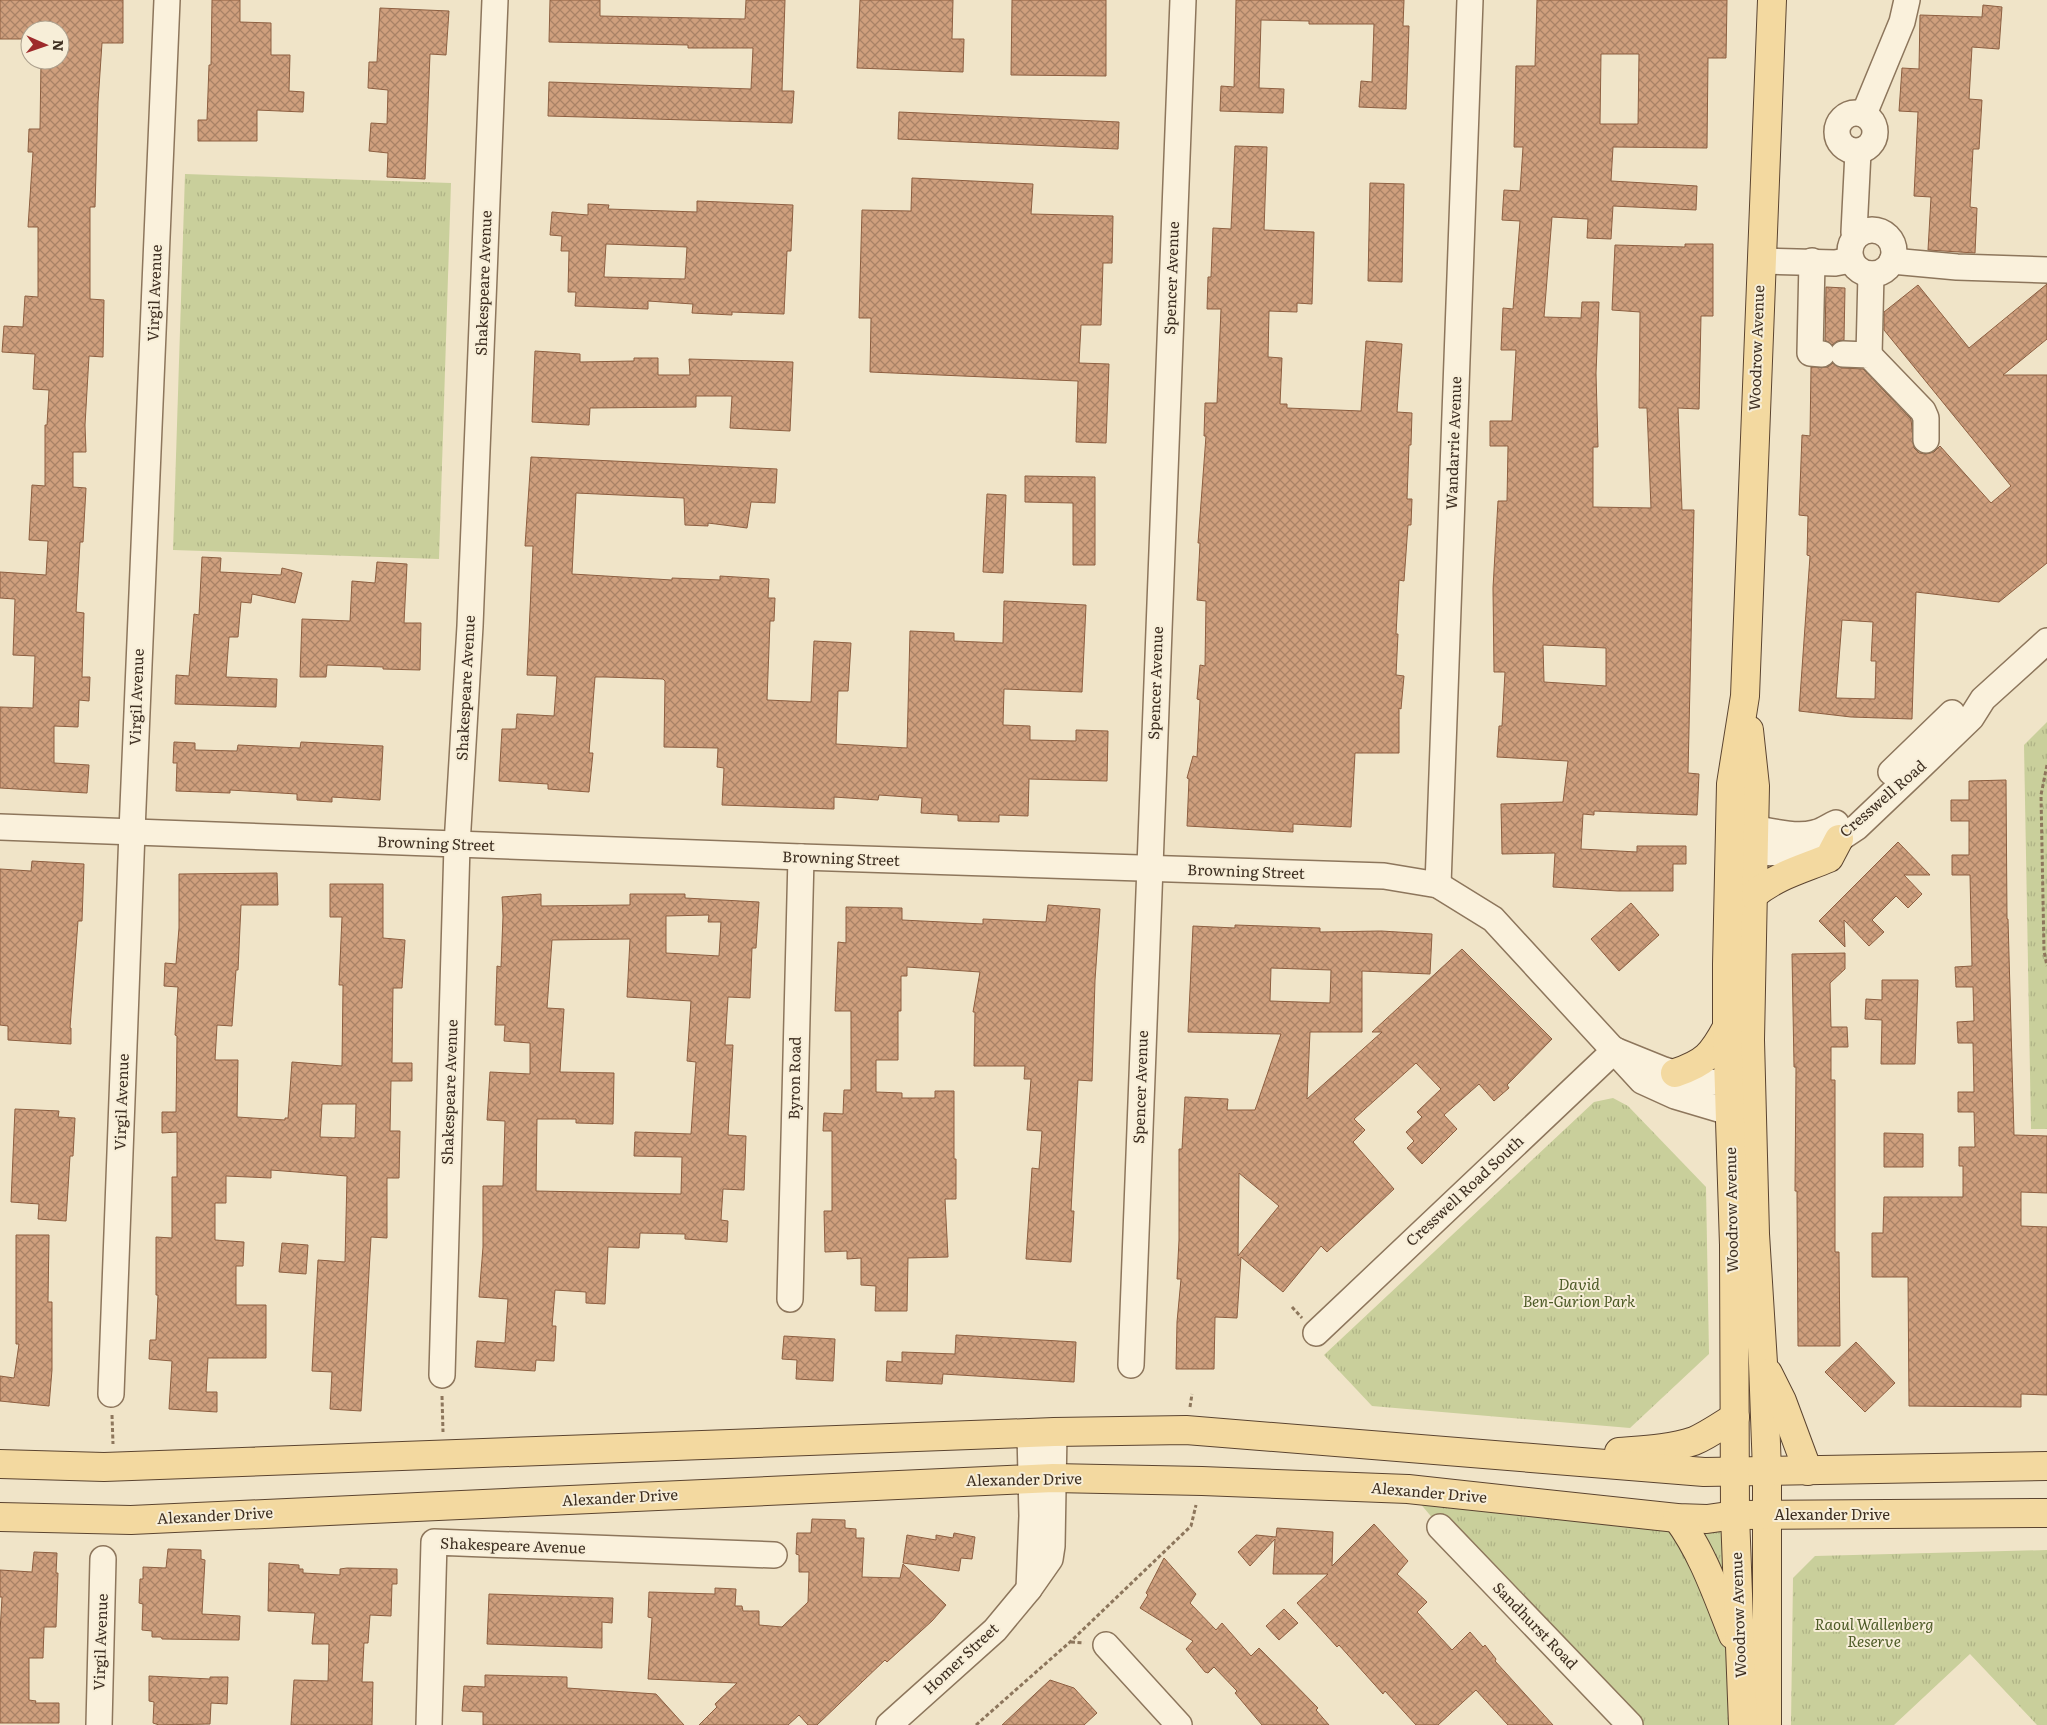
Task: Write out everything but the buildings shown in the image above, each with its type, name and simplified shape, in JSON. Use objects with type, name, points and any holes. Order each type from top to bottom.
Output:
[{"type":"main road","name":"Woodrow Avenue","points":[[1740,1084],[1750,1040],[1752,895],[1730,784],[1745,696],[1772,0]]},
{"type":"main road","name":"Woodrow Avenue","points":[[1742,839],[1727,1027],[1740,1084],[1741,1116],[1734,1245],[1735,1515],[1743,1725]]},
{"type":"main road","points":[[1752,895],[1783,875],[1829,858],[1839,839]]},
{"type":"main road","points":[[1675,1073],[1696,1066],[1707,1058],[1716,1047],[1727,1027]]},
{"type":"main road","name":"Woodrow Avenue","points":[[1741,1116],[1755,1234],[1763,1363],[1767,1471],[1767,1725]]},
{"type":"main road","points":[[1763,1363],[1782,1401],[1808,1471]]},
{"type":"main road","points":[[1587,1462],[1614,1452],[1652,1450],[1694,1441],[1735,1417]]},
{"type":"main road","points":[[0,1464],[114,1467],[1042,1433],[1186,1430],[1704,1472],[2047,1466]]},
{"type":"main road","name":"Alexander Drive","points":[[0,1517],[131,1520],[1042,1478],[1202,1481],[1408,1489],[1677,1518],[1707,1519],[1735,1515],[2047,1513]]},
{"type":"main road","points":[[1677,1518],[1689,1534],[1700,1556],[1741,1652]]},
{"type":"street","name":"Virgil Avenue","points":[[111,1394],[132,831],[167,0]]},
{"type":"street","name":"Shakespeare Avenue","points":[[442,1375],[457,844],[470,626],[495,0]]},
{"type":"street","name":"Spencer Avenue","points":[[1131,1365],[1183,0]]},
{"type":"street","name":"Wandarrie Avenue","points":[[1438,885],[1470,0]]},
{"type":"street","points":[[1907,0],[1902,22],[1864,114],[1871,119],[1875,135],[1872,143],[1866,149],[1858,152],[1854,232],[1859,257],[1869,356],[1923,411],[1926,418],[1926,440]]},
{"type":"street","points":[[1870,231],[1879,232],[1892,243],[1894,252],[1892,261],[1880,273],[1859,257],[1870,231]]},
{"type":"street","points":[[1762,262],[1835,263],[1859,257]]},
{"type":"street","points":[[1892,261],[1948,266],[2047,270]]},
{"type":"street","points":[[1812,262],[1810,353],[1869,356]]},
{"type":"street","name":"Cresswell Road","points":[[1742,839],[1800,853],[1822,848],[1839,839],[1857,827],[1951,738],[1971,718],[1983,699],[2047,640]]},
{"type":"street","name":"Cresswell Road","points":[[1742,839],[1776,832],[1814,834],[1839,821],[1958,706],[1983,699]]},
{"type":"street","name":"Browning Street","points":[[0,827],[801,858],[1384,876],[1438,885],[1493,919],[1642,1081],[1675,1096],[1741,1116]]},
{"type":"street","name":"Byron Road","points":[[790,1299],[801,858]]},
{"type":"street","name":"Browning Street","points":[[1615,1050],[1703,1082],[1740,1084]]},
{"type":"street","name":"Cresswell Road South","points":[[1316,1333],[1615,1050]]},
{"type":"street","name":"Homer Street","points":[[889,1725],[996,1630],[1050,1559],[1052,1546],[1042,1478],[1042,1433]]},
{"type":"street","name":"Sandhurst Road","points":[[1440,1527],[1630,1725]]},
{"type":"street","name":"Shakespeare Avenue","points":[[429,1725],[434,1542],[774,1555]]},
{"type":"street","name":"Virgil Avenue","points":[[99,1725],[103,1559]]},
{"type":"street","points":[[1106,1645],[1179,1725]]},
{"type":"path","points":[[2047,764],[2041,795],[2044,951],[2047,966]]},
{"type":"path","points":[[442,1375],[443,1430]]},
{"type":"path","points":[[111,1394],[113,1444]]},
{"type":"path","points":[[976,1725],[1070,1642],[1191,1526],[1202,1481]]},
{"type":"green space","points":[[185,174],[451,183],[439,559],[173,550]]},
{"type":"green space","points":[[2047,722],[2047,1129],[2031,1129],[2024,745]]},
{"type":"green space","name":"David Ben-Gurion Park","points":[[1613,1098],[1628,1106],[1706,1187],[1709,1354],[1630,1428],[1372,1406],[1324,1355],[1594,1102]]},
{"type":"green space","points":[[1408,1489],[1735,1515],[1743,1725],[1630,1725],[1440,1527]]},
{"type":"green space","name":"Raoul Wallenberg Reserve","points":[[2047,1550],[2047,1725],[2037,1725],[1970,1654],[1894,1725],[1791,1725],[1793,1578],[1815,1556]]}]
